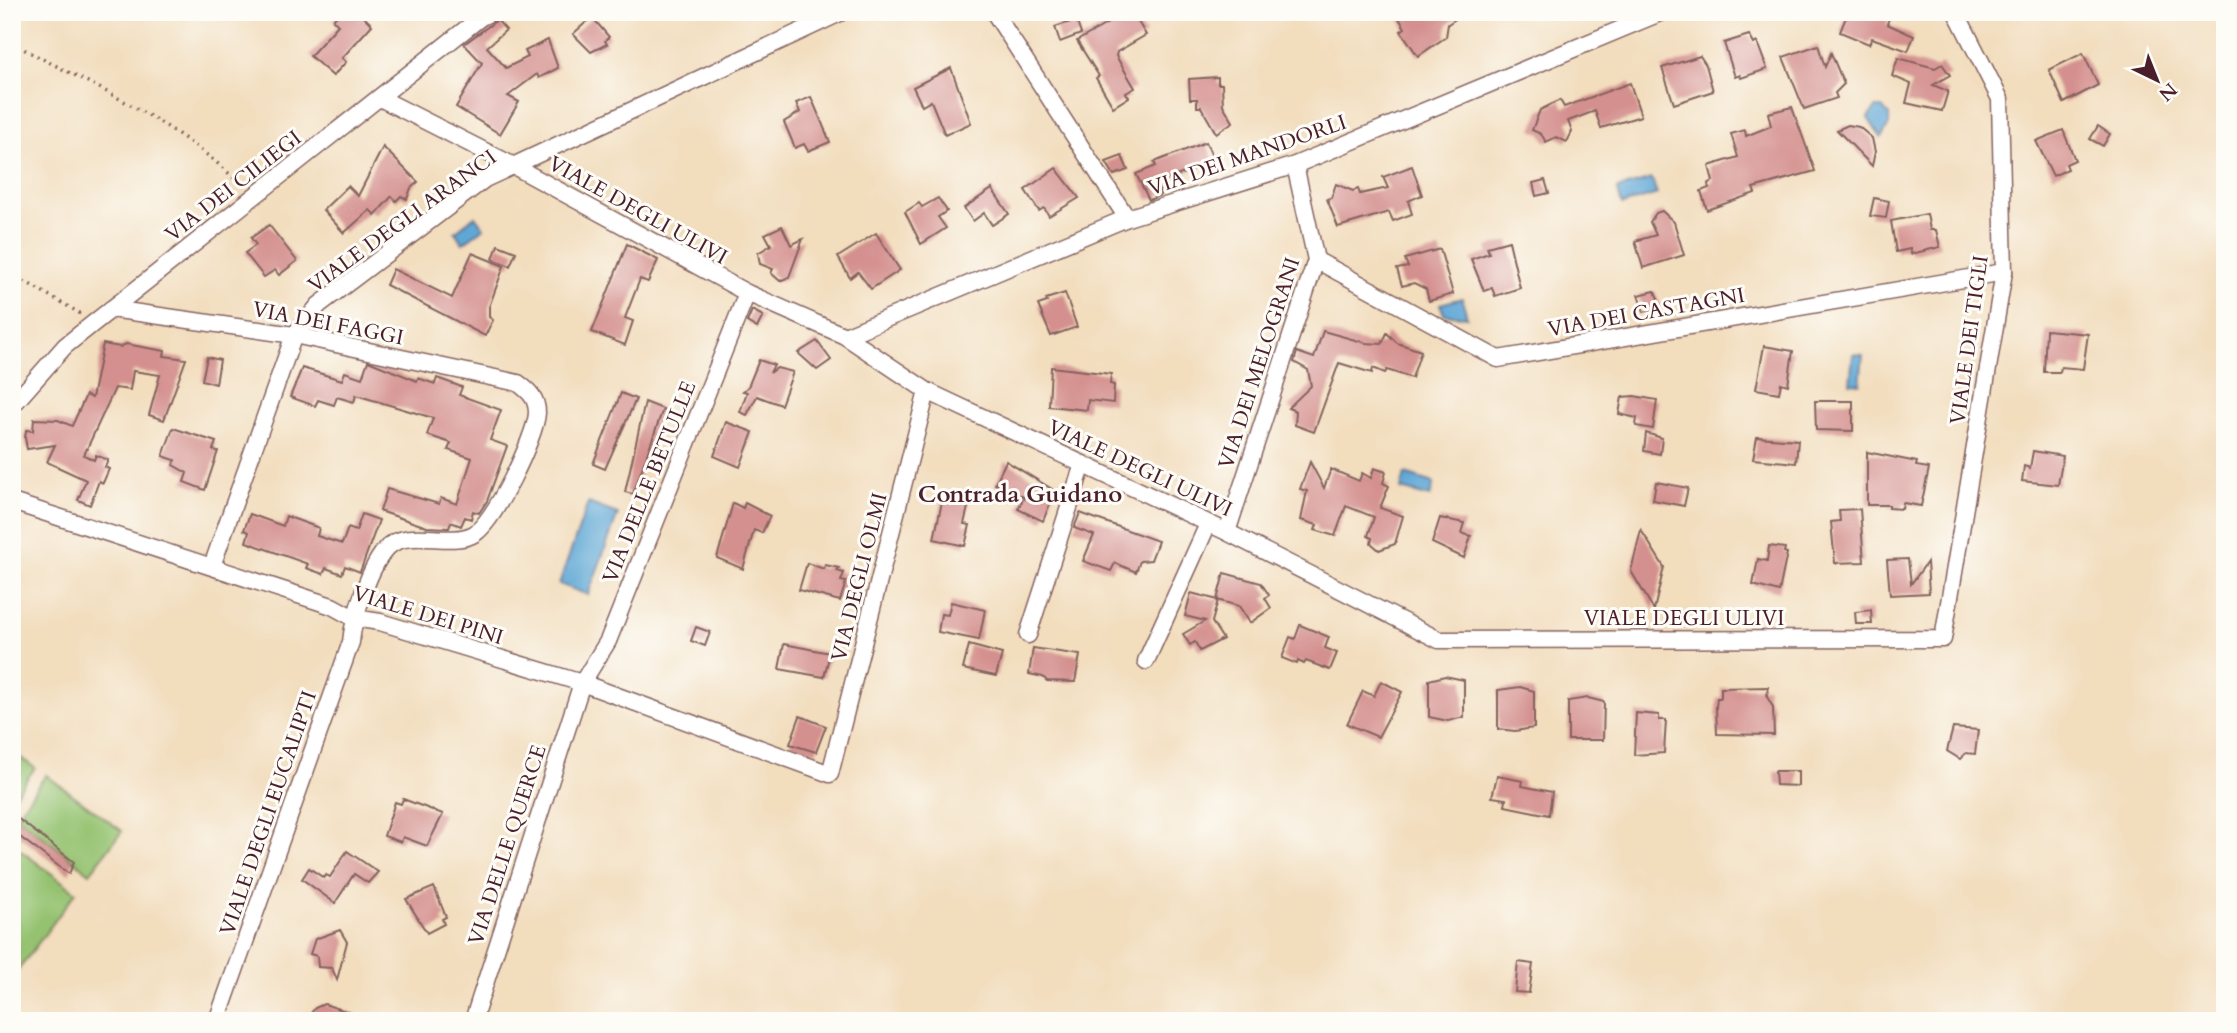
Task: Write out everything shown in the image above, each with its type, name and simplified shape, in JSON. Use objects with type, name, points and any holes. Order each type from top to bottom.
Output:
[{"type":"street","name":"VIA DEI CILIEGI","points":[[12,406],[65,346],[481,17],[491,12]]},
{"type":"street","name":"VIALE DEGLI ARANCI","points":[[212,566],[294,335],[319,305],[485,179],[842,12]]},
{"type":"street","points":[[994,12],[1128,218]]},
{"type":"street","name":"VIA DEI MANDORLI","points":[[845,335],[1128,218],[1295,165],[1662,12]]},
{"type":"street","name":"VIALE DEI TIGLI","points":[[1943,639],[2004,272],[2000,99],[1956,12]]},
{"type":"street","name":"VIALE DEGLI ULIVI","points":[[380,98],[512,165],[747,293],[845,335],[927,391],[1227,532],[1439,640],[1943,639]]},
{"type":"street","name":"VIA DEI MELOGRANI","points":[[1227,532],[1316,260],[1295,165]]},
{"type":"street","name":"VIA DEI CASTAGNI","points":[[1316,260],[1498,359],[2004,272]]},
{"type":"street","name":"VIA DELLE BETULLE","points":[[582,683],[608,641],[747,293]]},
{"type":"street","name":"VIA DEI FAGGI","points":[[111,309],[294,335],[518,383],[533,394]]},
{"type":"street","name":"VIA DEGLI OLMI","points":[[830,774],[927,391]]},
{"type":"street","name":"VIALE DEGLI EUCALIPTI","points":[[217,1021],[351,642],[354,618],[377,564],[388,547],[404,540],[473,535],[489,520],[533,433],[537,411],[533,394]]},
{"type":"street","points":[[1028,635],[1083,464]]},
{"type":"street","name":"VIALE DEI PINI","points":[[12,502],[332,606],[354,618],[380,622],[582,683],[830,774]]},
{"type":"street","points":[[1146,661],[1208,524]]},
{"type":"street","name":"VIA DELLE QUERCE","points":[[473,1021],[582,683]]},
{"type":"path","points":[[12,28],[22,12]]},
{"type":"path","points":[[12,43],[148,115],[217,161],[253,198]]},
{"type":"path","points":[[12,274],[95,322]]},
{"type":"green space","points":[[12,752],[35,768],[12,799]]},
{"type":"green space","points":[[46,775],[122,831],[90,873],[16,816]]},
{"type":"green space","points":[[12,844],[76,892],[16,973],[12,970]]},
{"type":"water","points":[[1876,108],[1882,108],[1889,114],[1889,125],[1881,138],[1868,118]]},
{"type":"water","points":[[1652,179],[1657,194],[1622,205],[1617,189]]},
{"type":"water","points":[[475,216],[484,228],[463,243],[455,232]]},
{"type":"water","points":[[1462,298],[1467,317],[1444,314],[1440,304]]},
{"type":"water","points":[[1853,354],[1863,355],[1860,384],[1850,383]]},
{"type":"water","points":[[1405,474],[1434,483],[1430,497],[1401,489]]},
{"type":"water","points":[[588,503],[618,514],[588,595],[559,584]]},
{"type":"building","points":[[340,12],[359,12],[372,25],[342,58],[346,62],[333,76],[310,56],[338,25],[333,20]]},
{"type":"building","points":[[1127,12],[1132,12],[1146,35],[1117,52],[1116,56],[1135,88],[1126,93],[1129,97],[1113,107],[1096,78],[1099,76],[1077,41]]},
{"type":"building","points":[[1395,12],[1466,12],[1448,24],[1446,37],[1418,56],[1401,31],[1405,28]]},
{"type":"building","points":[[1848,12],[1874,12],[1889,18],[1887,24],[1914,36],[1908,51],[1872,38],[1869,44],[1840,32]]},
{"type":"building","points":[[592,17],[609,37],[605,41],[607,44],[591,52],[573,34]]},
{"type":"building","points":[[497,20],[506,30],[487,47],[506,68],[528,57],[525,51],[548,40],[558,68],[539,78],[537,74],[508,96],[519,102],[500,134],[456,107],[482,63],[464,44]]},
{"type":"building","points":[[1076,20],[1081,34],[1060,42],[1055,27]]},
{"type":"building","points":[[1749,35],[1754,44],[1757,42],[1767,69],[1741,78],[1740,75],[1735,77],[1724,43]]},
{"type":"building","points":[[1818,45],[1825,67],[1831,53],[1844,84],[1835,93],[1837,98],[1804,109],[1783,57]]},
{"type":"building","points":[[2083,53],[2098,85],[2064,103],[2049,70]]},
{"type":"building","points":[[1700,56],[1706,65],[1713,91],[1674,104],[1662,68]]},
{"type":"building","points":[[1898,58],[1935,68],[1942,64],[1950,75],[1933,85],[1948,91],[1942,111],[1906,103],[1911,84],[1892,76]]},
{"type":"building","points":[[951,68],[971,123],[945,135],[931,101],[922,106],[913,87]]},
{"type":"building","points":[[1218,77],[1218,84],[1222,84],[1223,105],[1233,122],[1216,133],[1201,107],[1197,107],[1197,99],[1190,99],[1189,79]]},
{"type":"building","points":[[1630,83],[1641,116],[1601,128],[1595,111],[1568,121],[1572,132],[1567,142],[1556,137],[1546,142],[1541,134],[1532,130],[1540,110],[1560,100],[1564,107]]},
{"type":"building","points":[[811,97],[830,142],[808,151],[804,144],[795,148],[784,122],[800,112],[796,103]]},
{"type":"building","points":[[1792,107],[1815,171],[1753,188],[1755,193],[1707,210],[1701,191],[1709,188],[1708,184],[1713,181],[1709,166],[1738,157],[1731,134],[1745,130],[1746,136],[1771,126],[1768,113]]},
{"type":"building","points":[[1848,125],[1859,127],[1872,138],[1875,152],[1872,166],[1837,130]]},
{"type":"building","points":[[2098,126],[2110,134],[2103,146],[2090,139]]},
{"type":"building","points":[[2063,130],[2075,160],[2066,164],[2068,169],[2053,176],[2036,141]]},
{"type":"building","points":[[1206,142],[1214,161],[1156,184],[1161,195],[1149,200],[1136,174],[1156,166],[1154,162]]},
{"type":"building","points":[[383,147],[418,182],[411,188],[407,199],[401,196],[396,201],[392,196],[375,215],[370,210],[344,233],[323,210],[348,186],[358,196]]},
{"type":"building","points":[[1122,156],[1128,170],[1114,175],[1106,162]]},
{"type":"building","points":[[1412,166],[1422,195],[1408,201],[1412,214],[1393,221],[1389,212],[1338,227],[1327,199],[1331,198],[1336,184],[1353,191],[1358,189],[1360,194],[1388,188],[1383,177]]},
{"type":"building","points":[[1056,168],[1079,198],[1049,216],[1044,208],[1039,211],[1025,190]]},
{"type":"building","points":[[1545,180],[1549,193],[1536,196],[1533,183]]},
{"type":"building","points":[[992,189],[1009,214],[992,225],[984,213],[973,221],[964,208]]},
{"type":"building","points":[[938,198],[947,211],[938,217],[946,228],[921,244],[905,212],[919,203],[922,207]]},
{"type":"building","points":[[1874,198],[1889,201],[1886,218],[1870,216]]},
{"type":"building","points":[[1662,211],[1674,222],[1684,255],[1643,268],[1635,241],[1656,235],[1650,222],[1656,213]]},
{"type":"building","points":[[1927,214],[1930,230],[1936,230],[1940,247],[1911,254],[1910,249],[1896,252],[1891,221]]},
{"type":"building","points":[[269,225],[297,261],[279,275],[275,270],[264,277],[245,253],[256,245],[251,238]]},
{"type":"building","points":[[782,226],[791,245],[803,239],[789,277],[780,281],[771,273],[773,269],[760,264],[758,253],[771,245],[765,234]]},
{"type":"building","points":[[876,233],[900,270],[871,289],[858,272],[850,278],[838,257]]},
{"type":"building","points":[[1509,241],[1520,288],[1495,296],[1492,288],[1484,291],[1471,259],[1489,253],[1487,247]]},
{"type":"building","points":[[627,244],[658,260],[648,282],[640,279],[625,318],[633,321],[625,345],[592,332]]},
{"type":"building","points":[[498,245],[516,252],[510,266],[493,259]]},
{"type":"building","points":[[1440,249],[1453,294],[1429,301],[1426,289],[1414,283],[1402,286],[1397,269],[1408,267],[1405,259]]},
{"type":"building","points":[[472,253],[504,266],[489,307],[489,317],[493,320],[485,336],[386,285],[393,269],[452,298]]},
{"type":"building","points":[[1655,291],[1661,307],[1644,312],[1638,295]]},
{"type":"building","points":[[1065,293],[1077,327],[1051,336],[1038,305],[1047,302],[1046,299]]},
{"type":"building","points":[[752,310],[763,316],[757,328],[747,322]]},
{"type":"building","points":[[2046,330],[2088,334],[2083,369],[2061,367],[2060,372],[2044,372]]},
{"type":"building","points":[[1323,331],[1366,343],[1382,344],[1387,333],[1397,343],[1421,351],[1412,378],[1373,368],[1372,373],[1339,363],[1314,432],[1295,425],[1296,411],[1288,408],[1311,386],[1308,370],[1294,362],[1297,352],[1314,358]]},
{"type":"building","points":[[817,341],[831,360],[817,370],[798,353]]},
{"type":"building","points":[[103,344],[120,347],[126,344],[165,351],[164,356],[186,359],[164,420],[149,415],[160,375],[133,371],[130,390],[115,388],[84,455],[94,460],[96,455],[108,460],[105,467],[109,469],[103,483],[99,481],[90,505],[78,500],[86,480],[47,462],[55,445],[27,449],[25,438],[26,430],[33,431],[34,419],[58,420],[72,426],[86,395],[92,398]]},
{"type":"building","points":[[1764,346],[1793,351],[1788,385],[1781,383],[1779,393],[1756,389]]},
{"type":"building","points":[[207,357],[220,360],[216,384],[202,380]]},
{"type":"building","points":[[759,360],[774,365],[770,373],[777,368],[793,372],[781,405],[757,396],[747,415],[740,412],[747,392],[743,391],[748,387]]},
{"type":"building","points":[[368,361],[417,381],[418,378],[435,384],[437,378],[462,387],[459,395],[501,410],[490,440],[507,446],[487,501],[479,513],[473,511],[471,519],[465,517],[461,526],[451,522],[449,528],[427,527],[380,511],[387,489],[439,504],[441,498],[457,504],[472,458],[448,450],[451,443],[427,435],[433,418],[356,395],[354,402],[337,397],[334,405],[318,400],[315,406],[290,397],[302,368],[342,380],[345,372],[362,378]]},
{"type":"building","points":[[1051,367],[1111,374],[1110,384],[1114,385],[1113,403],[1088,400],[1087,410],[1049,406]]},
{"type":"building","points":[[621,393],[636,399],[605,469],[593,464]]},
{"type":"building","points":[[1622,397],[1657,400],[1653,429],[1636,426],[1637,418],[1619,414]]},
{"type":"building","points":[[1815,401],[1853,401],[1853,431],[1816,430]]},
{"type":"building","points":[[645,402],[663,409],[633,494],[625,492]]},
{"type":"building","points":[[726,422],[753,432],[740,467],[714,456]]},
{"type":"building","points":[[173,428],[216,442],[213,450],[218,451],[205,490],[184,482],[187,473],[173,465],[175,460],[163,456]]},
{"type":"building","points":[[1646,433],[1662,438],[1660,454],[1644,451]]},
{"type":"building","points":[[1757,437],[1798,440],[1796,463],[1753,459]]},
{"type":"building","points":[[2033,451],[2063,456],[2058,485],[2022,481],[2024,466],[2030,468]]},
{"type":"building","points":[[1867,452],[1917,462],[1916,466],[1929,468],[1921,506],[1903,503],[1902,509],[1889,508],[1889,505],[1867,505]]},
{"type":"building","points":[[1006,461],[1055,491],[1043,521],[1018,509],[1024,497],[995,484]]},
{"type":"building","points":[[1310,462],[1324,488],[1331,469],[1359,481],[1362,473],[1371,478],[1374,468],[1386,472],[1383,483],[1389,486],[1380,508],[1403,516],[1395,544],[1379,550],[1368,536],[1374,517],[1346,506],[1335,536],[1315,530],[1317,525],[1301,520],[1307,491],[1300,489]]},
{"type":"building","points":[[1656,482],[1688,488],[1684,506],[1653,500]]},
{"type":"building","points":[[943,497],[969,503],[964,524],[970,525],[965,546],[934,539]]},
{"type":"building","points":[[733,503],[743,508],[745,503],[770,516],[762,533],[754,530],[743,569],[717,558]]},
{"type":"building","points":[[1860,509],[1864,562],[1835,563],[1831,522],[1840,521],[1839,510]]},
{"type":"building","points":[[1080,513],[1158,541],[1151,560],[1140,561],[1136,572],[1115,563],[1111,571],[1083,561],[1094,535],[1074,528]]},
{"type":"building","points":[[250,514],[283,526],[286,516],[319,528],[317,536],[342,544],[348,528],[356,531],[362,514],[379,520],[360,572],[345,566],[342,574],[326,568],[323,574],[306,568],[308,564],[246,542],[249,532],[244,530]]},
{"type":"building","points":[[1440,518],[1464,523],[1461,533],[1471,536],[1464,558],[1432,543]]},
{"type":"building","points":[[1641,530],[1664,567],[1654,610],[1631,571]]},
{"type":"building","points":[[1769,546],[1785,548],[1784,552],[1787,553],[1779,592],[1753,585],[1758,559],[1767,561]]},
{"type":"building","points":[[1908,559],[1911,584],[1927,562],[1929,593],[1890,595],[1887,560]]},
{"type":"building","points":[[807,563],[824,569],[825,565],[839,568],[837,571],[844,573],[841,581],[846,582],[840,601],[799,590]]},
{"type":"building","points":[[1224,573],[1261,583],[1269,595],[1265,598],[1271,608],[1250,623],[1239,606],[1217,600]]},
{"type":"building","points":[[1191,593],[1218,600],[1212,622],[1223,639],[1200,651],[1195,642],[1190,645],[1183,634],[1205,621],[1185,616]]},
{"type":"building","points":[[951,602],[985,610],[979,640],[938,632],[941,614],[948,615]]},
{"type":"building","points":[[1871,610],[1872,624],[1856,624],[1855,612]]},
{"type":"building","points":[[1300,625],[1329,637],[1325,648],[1337,653],[1330,670],[1306,661],[1304,664],[1298,661],[1297,664],[1282,658],[1290,637],[1295,639]]},
{"type":"building","points":[[696,627],[710,632],[705,646],[691,641]]},
{"type":"building","points":[[784,644],[830,653],[824,677],[779,669]]},
{"type":"building","points":[[969,645],[1002,654],[996,676],[963,669]]},
{"type":"building","points":[[1033,648],[1080,655],[1075,682],[1047,681],[1043,677],[1029,674]]},
{"type":"building","points":[[1445,676],[1464,680],[1464,717],[1448,721],[1429,717],[1429,680]]},
{"type":"building","points":[[1381,681],[1402,692],[1378,737],[1347,724],[1363,691],[1374,696]]},
{"type":"building","points":[[1520,687],[1534,691],[1534,728],[1515,731],[1498,729],[1498,690]]},
{"type":"building","points":[[1768,687],[1767,697],[1773,707],[1774,735],[1717,734],[1716,707],[1717,698],[1721,698],[1721,688]]},
{"type":"building","points":[[1588,698],[1604,702],[1603,740],[1568,740],[1568,701]]},
{"type":"building","points":[[1636,713],[1659,715],[1659,720],[1666,720],[1664,753],[1634,755]]},
{"type":"building","points":[[800,716],[826,726],[816,752],[790,744]]},
{"type":"building","points":[[1953,728],[1978,730],[1975,754],[1966,753],[1960,759],[1947,751]]},
{"type":"building","points":[[1775,771],[1798,771],[1798,786],[1776,785]]},
{"type":"building","points":[[1497,776],[1523,781],[1522,786],[1552,792],[1549,815],[1505,806],[1506,799],[1492,797]]},
{"type":"building","points":[[403,799],[443,814],[427,846],[403,837],[401,842],[384,836],[395,802],[401,804]]},
{"type":"building","points":[[12,814],[74,862],[69,874],[12,831]]},
{"type":"building","points":[[347,851],[378,872],[368,883],[354,874],[335,903],[302,879],[309,868],[324,878],[326,875],[330,877]]},
{"type":"building","points":[[434,887],[446,917],[442,919],[444,924],[427,933],[406,899]]},
{"type":"building","points":[[340,930],[347,942],[337,980],[332,968],[318,967],[317,956],[310,954],[315,939]]},
{"type":"building","points":[[1518,962],[1533,964],[1529,993],[1515,992]]},
{"type":"building","points":[[324,1004],[367,1018],[367,1021],[305,1021],[315,1008]]},
{"type":"district","name":"Contrada Guidano","points":[[1020,494]]}]
